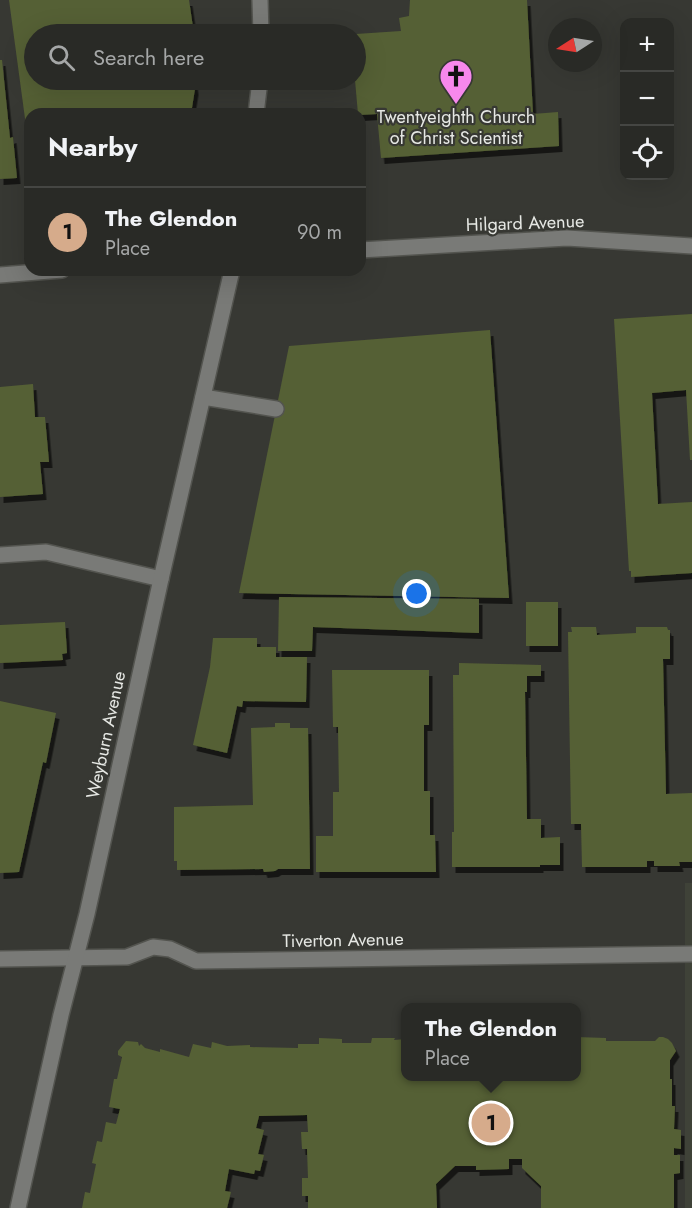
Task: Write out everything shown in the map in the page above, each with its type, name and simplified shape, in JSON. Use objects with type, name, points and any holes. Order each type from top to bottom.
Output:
[{"type":"street","points":[[261,24],[262,1]]},
{"type":"street","points":[[257,108],[259,90]]},
{"type":"street","name":"Hilgard Avenue","points":[[366,250],[567,238],[692,246]]},
{"type":"street","points":[[0,275],[24,273]]},
{"type":"street","name":"Weyburn Avenue","points":[[18,1208],[87,914],[231,276]]},
{"type":"street","points":[[203,397],[276,409]]},
{"type":"street","points":[[0,555],[46,552],[161,579]]},
{"type":"street","name":"Tiverton Avenue","points":[[0,959],[127,957],[153,947],[170,949],[196,961],[692,954]]},
{"type":"shaded area","points":[[685,883],[692,883],[692,1208],[685,1208]]},
{"type":"building","points":[[9,0],[189,0],[193,24],[24,24],[24,90],[195,90],[192,108],[24,108],[24,111]]},
{"type":"building","points":[[410,0],[527,0],[533,114],[558,112],[559,146],[381,158],[377,114],[366,115],[366,108],[357,108],[356,90],[366,90],[366,33],[401,31],[399,18],[409,16]]},
{"type":"building","points":[[0,60],[2,60],[10,138],[13,137],[17,178],[0,179]]},
{"type":"building","points":[[692,314],[692,460],[690,460],[686,390],[652,393],[658,504],[692,502],[692,573],[631,577],[614,319]]},
{"type":"building","points":[[490,330],[509,598],[239,593],[289,346]]},
{"type":"building","points":[[33,384],[35,417],[45,417],[49,462],[40,462],[43,494],[0,497],[0,387]]},
{"type":"building","points":[[279,597],[479,599],[479,633],[313,627],[312,651],[278,651]]},
{"type":"building","points":[[526,602],[558,602],[558,646],[526,646]]},
{"type":"building","points":[[65,622],[67,653],[62,654],[63,660],[0,663],[0,625]]},
{"type":"building","points":[[571,627],[596,627],[597,635],[636,633],[636,627],[667,627],[670,630],[670,659],[663,659],[666,794],[692,793],[692,862],[679,862],[680,866],[654,866],[654,861],[647,861],[647,867],[582,867],[581,824],[571,824],[568,632],[572,632]]},
{"type":"building","points":[[213,638],[257,638],[257,647],[276,647],[276,657],[307,657],[306,702],[243,701],[242,707],[237,706],[227,753],[193,745],[210,667]]},
{"type":"building","points":[[459,663],[541,665],[541,676],[527,676],[527,692],[525,692],[527,819],[541,819],[541,838],[560,837],[560,865],[452,867],[452,832],[454,832],[453,675],[459,675]]},
{"type":"building","points":[[332,670],[429,670],[429,725],[424,725],[424,791],[430,791],[430,835],[435,835],[436,872],[316,872],[316,836],[333,836],[333,792],[339,792],[338,727],[333,727]]},
{"type":"building","points":[[0,701],[56,713],[19,872],[0,873]]},
{"type":"building","points":[[275,723],[290,723],[290,728],[308,728],[310,869],[278,869],[264,872],[263,869],[177,870],[177,861],[174,861],[174,807],[253,805],[251,728],[275,727]]},
{"type":"building","points":[[581,1037],[606,1038],[606,1041],[655,1041],[659,1037],[668,1039],[676,1051],[670,1060],[672,1106],[675,1106],[674,1129],[681,1130],[681,1149],[674,1148],[674,1155],[680,1155],[680,1173],[674,1174],[674,1208],[541,1208],[541,1186],[522,1168],[522,1159],[509,1159],[509,1169],[476,1170],[476,1166],[455,1166],[436,1184],[437,1208],[308,1208],[308,1196],[302,1196],[302,1178],[308,1178],[307,1149],[302,1149],[301,1132],[308,1132],[307,1115],[259,1116],[256,1128],[264,1130],[258,1154],[264,1155],[260,1171],[255,1170],[254,1174],[229,1169],[225,1191],[231,1192],[227,1208],[82,1208],[85,1192],[90,1193],[96,1164],[92,1163],[97,1141],[102,1142],[106,1122],[116,1124],[120,1109],[109,1107],[114,1079],[117,1079],[122,1057],[118,1055],[118,1051],[126,1041],[138,1042],[139,1046],[141,1044],[145,1048],[160,1052],[160,1049],[189,1057],[193,1044],[211,1048],[212,1042],[227,1046],[298,1048],[298,1044],[319,1044],[319,1038],[342,1039],[342,1043],[371,1043],[372,1038],[395,1038],[394,1040],[401,1039],[401,1081],[581,1081]]},
{"type":"place","name":"Twentyeighth Church of Christ Scientist","points":[[456,105]]},
{"type":"place","name":"The Glendon","points":[[491,1123]]}]
